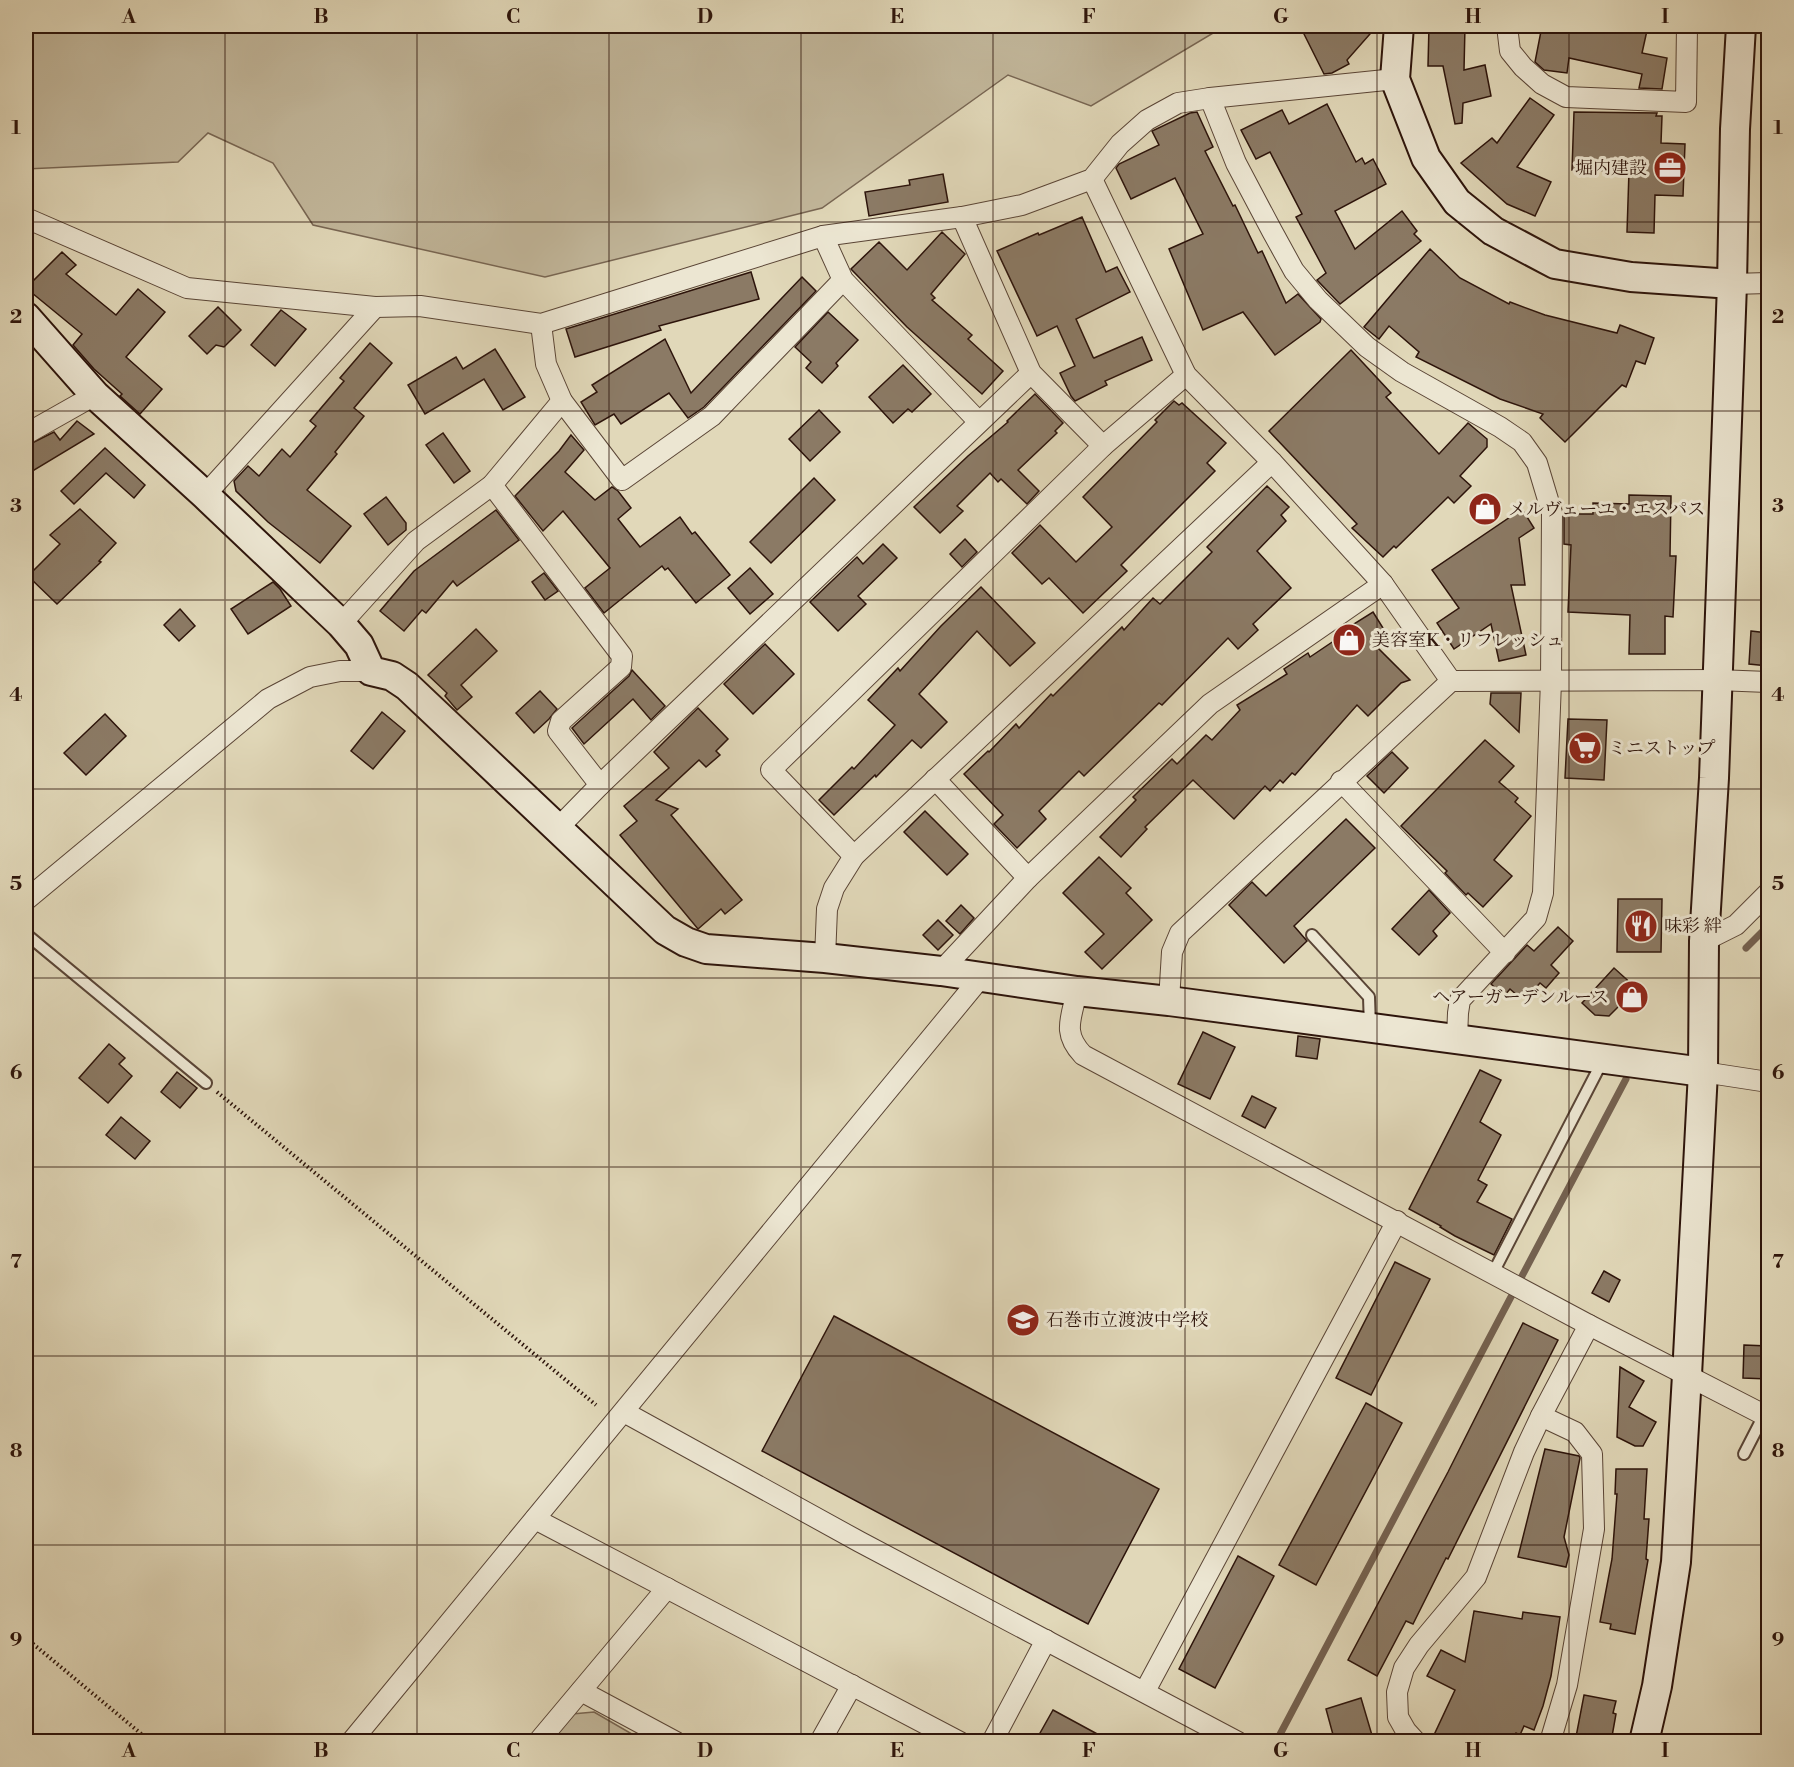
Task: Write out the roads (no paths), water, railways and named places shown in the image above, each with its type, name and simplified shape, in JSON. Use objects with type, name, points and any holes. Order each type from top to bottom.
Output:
[{"type":"street","points":[[1399,26],[1395,79],[1426,158],[1457,202],[1493,231],[1555,264],[1631,277],[1732,284],[1768,283]]},
{"type":"street","points":[[1506,26],[1510,51],[1523,68],[1542,84],[1566,97],[1686,102],[1687,26]]},
{"type":"street","points":[[1644,1742],[1657,1686],[1676,1562],[1687,1375],[1703,1071],[1704,941],[1718,681],[1735,129],[1741,26]]},
{"type":"street","points":[[26,218],[187,288],[375,308],[420,306],[541,324],[823,236],[1022,205],[1092,179],[1120,144],[1147,120],[1178,103],[1395,79]]},
{"type":"street","points":[[1210,98],[1236,163],[1294,271],[1318,300],[1367,347],[1402,372],[1500,427],[1522,442],[1537,462],[1552,513],[1551,681],[1543,893],[1536,918],[1461,1000],[1457,1038]]},
{"type":"street","points":[[1092,179],[1186,375],[1272,462],[1383,584],[1450,681]]},
{"type":"street","points":[[962,216],[1030,373],[1103,446]]},
{"type":"street","points":[[823,236],[843,280],[979,422]]},
{"type":"street","points":[[541,324],[546,364],[562,401],[622,480],[712,416],[843,280]]},
{"type":"street","points":[[205,495],[375,308]]},
{"type":"street","points":[[26,317],[96,395],[341,624],[359,645],[371,671]]},
{"type":"street","points":[[558,828],[600,785],[1030,373]]},
{"type":"street","points":[[854,856],[771,770],[1103,446],[1186,375]]},
{"type":"street","points":[[26,434],[96,395]]},
{"type":"street","points":[[341,624],[416,541],[492,485],[562,401]]},
{"type":"street","points":[[825,958],[827,909],[834,888],[854,856],[1272,462]]},
{"type":"street","points":[[492,485],[622,656],[621,667],[561,721],[558,732],[600,785]]},
{"type":"street","points":[[941,971],[1028,878],[1210,704],[1383,584]]},
{"type":"street","points":[[26,899],[268,699],[310,677],[340,671],[371,671],[392,676],[407,686],[665,930],[686,942],[706,949],[825,958],[982,976],[1077,991],[1703,1071],[1768,1082]]},
{"type":"street","points":[[1169,1001],[1172,952],[1180,933],[1450,681],[1768,682]]},
{"type":"street","points":[[935,779],[1028,878]]},
{"type":"street","points":[[1341,782],[1505,952]]},
{"type":"street","points":[[1704,941],[1736,925],[1768,893]]},
{"type":"street","points":[[351,1742],[982,976]]},
{"type":"street","points":[[1077,991],[1069,1034],[1075,1046],[1083,1054],[1589,1325],[1766,1416]]},
{"type":"street","points":[[1145,1691],[1397,1221]]},
{"type":"street","points":[[1416,1742],[1398,1717],[1397,1692],[1404,1668],[1419,1645],[1476,1577],[1524,1452],[1589,1325]]},
{"type":"street","points":[[624,1412],[850,1537],[1238,1742]]},
{"type":"street","points":[[1541,1416],[1575,1432],[1592,1454],[1594,1529],[1567,1685],[1550,1742]]},
{"type":"street","points":[[535,1519],[960,1742]]},
{"type":"street","points":[[538,1742],[667,1588]]},
{"type":"street","points":[[992,1742],[1046,1640]]},
{"type":"street","points":[[820,1742],[852,1685]]},
{"type":"street","points":[[581,1690],[676,1742]]},
{"type":"lane","points":[[26,934],[206,1083]]},
{"type":"lane","points":[[1312,935],[1369,997],[1370,1028]]},
{"type":"lane","points":[[1498,1276],[1604,1058]]},
{"type":"lane","points":[[1744,1454],[1766,1416]]},
{"type":"waterway","points":[[1746,948],[1768,926]]},
{"type":"waterway","points":[[1276,1742],[1626,1079]]},
{"type":"place","name":"堀内建設","points":[[1670,168]]},
{"type":"place","name":"メルヴェーユ・エスパス","points":[[1485,509]]},
{"type":"place","name":"美容室K・リフレッシュ","points":[[1349,640]]},
{"type":"place","name":"ミニストップ","points":[[1585,748]]},
{"type":"place","name":"味彩 絆","points":[[1641,926]]},
{"type":"place","name":"ヘアーガーデンルース","points":[[1632,997]]},
{"type":"place","name":"石巻市立渡波中学校","points":[[1023,1320]]}]
